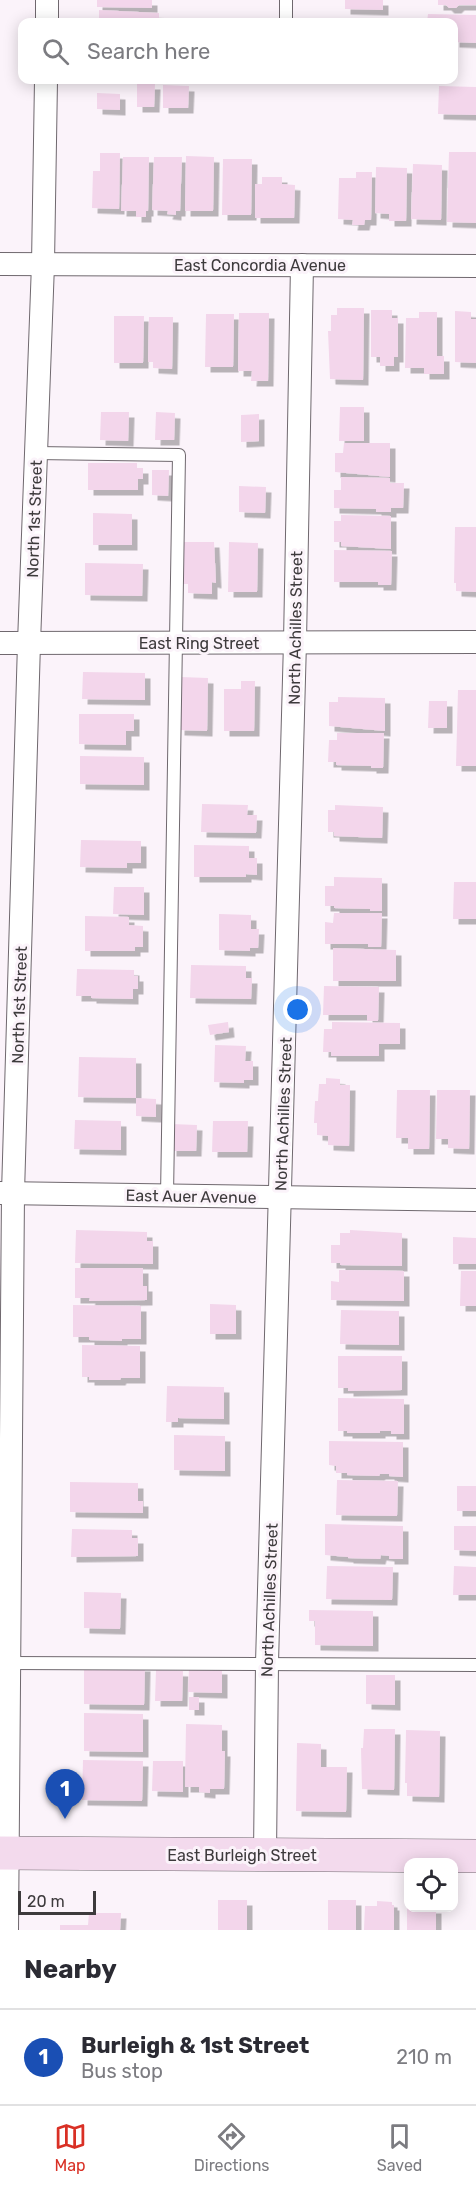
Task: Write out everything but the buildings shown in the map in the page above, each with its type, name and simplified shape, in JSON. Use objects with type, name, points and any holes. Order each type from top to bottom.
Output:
[{"type":"street","points":[[47,0],[47,18]]},
{"type":"street","name":"North 1st Street","points":[[7,1930],[4,1853],[9,1663],[6,1420],[7,1193],[43,264],[46,84]]},
{"type":"street","name":"East Concordia Avenue","points":[[0,264],[476,266]]},
{"type":"street","name":"North Achilles Street","points":[[265,1855],[267,1663],[295,642],[302,265]]},
{"type":"street","name":"East Ring Street","points":[[0,643],[476,642]]},
{"type":"street","name":"East Auer Avenue","points":[[7,1193],[476,1200]]},
{"type":"street","name":"East Burleigh Street","points":[[4,1853],[476,1856]]},
{"type":"lane","points":[[285,18],[286,0]]},
{"type":"lane","points":[[36,453],[179,455],[167,1196]]},
{"type":"lane","points":[[9,1663],[476,1665]]},
{"type":"place","name":"Burleigh & 1st Street","points":[[65,1819]]}]
